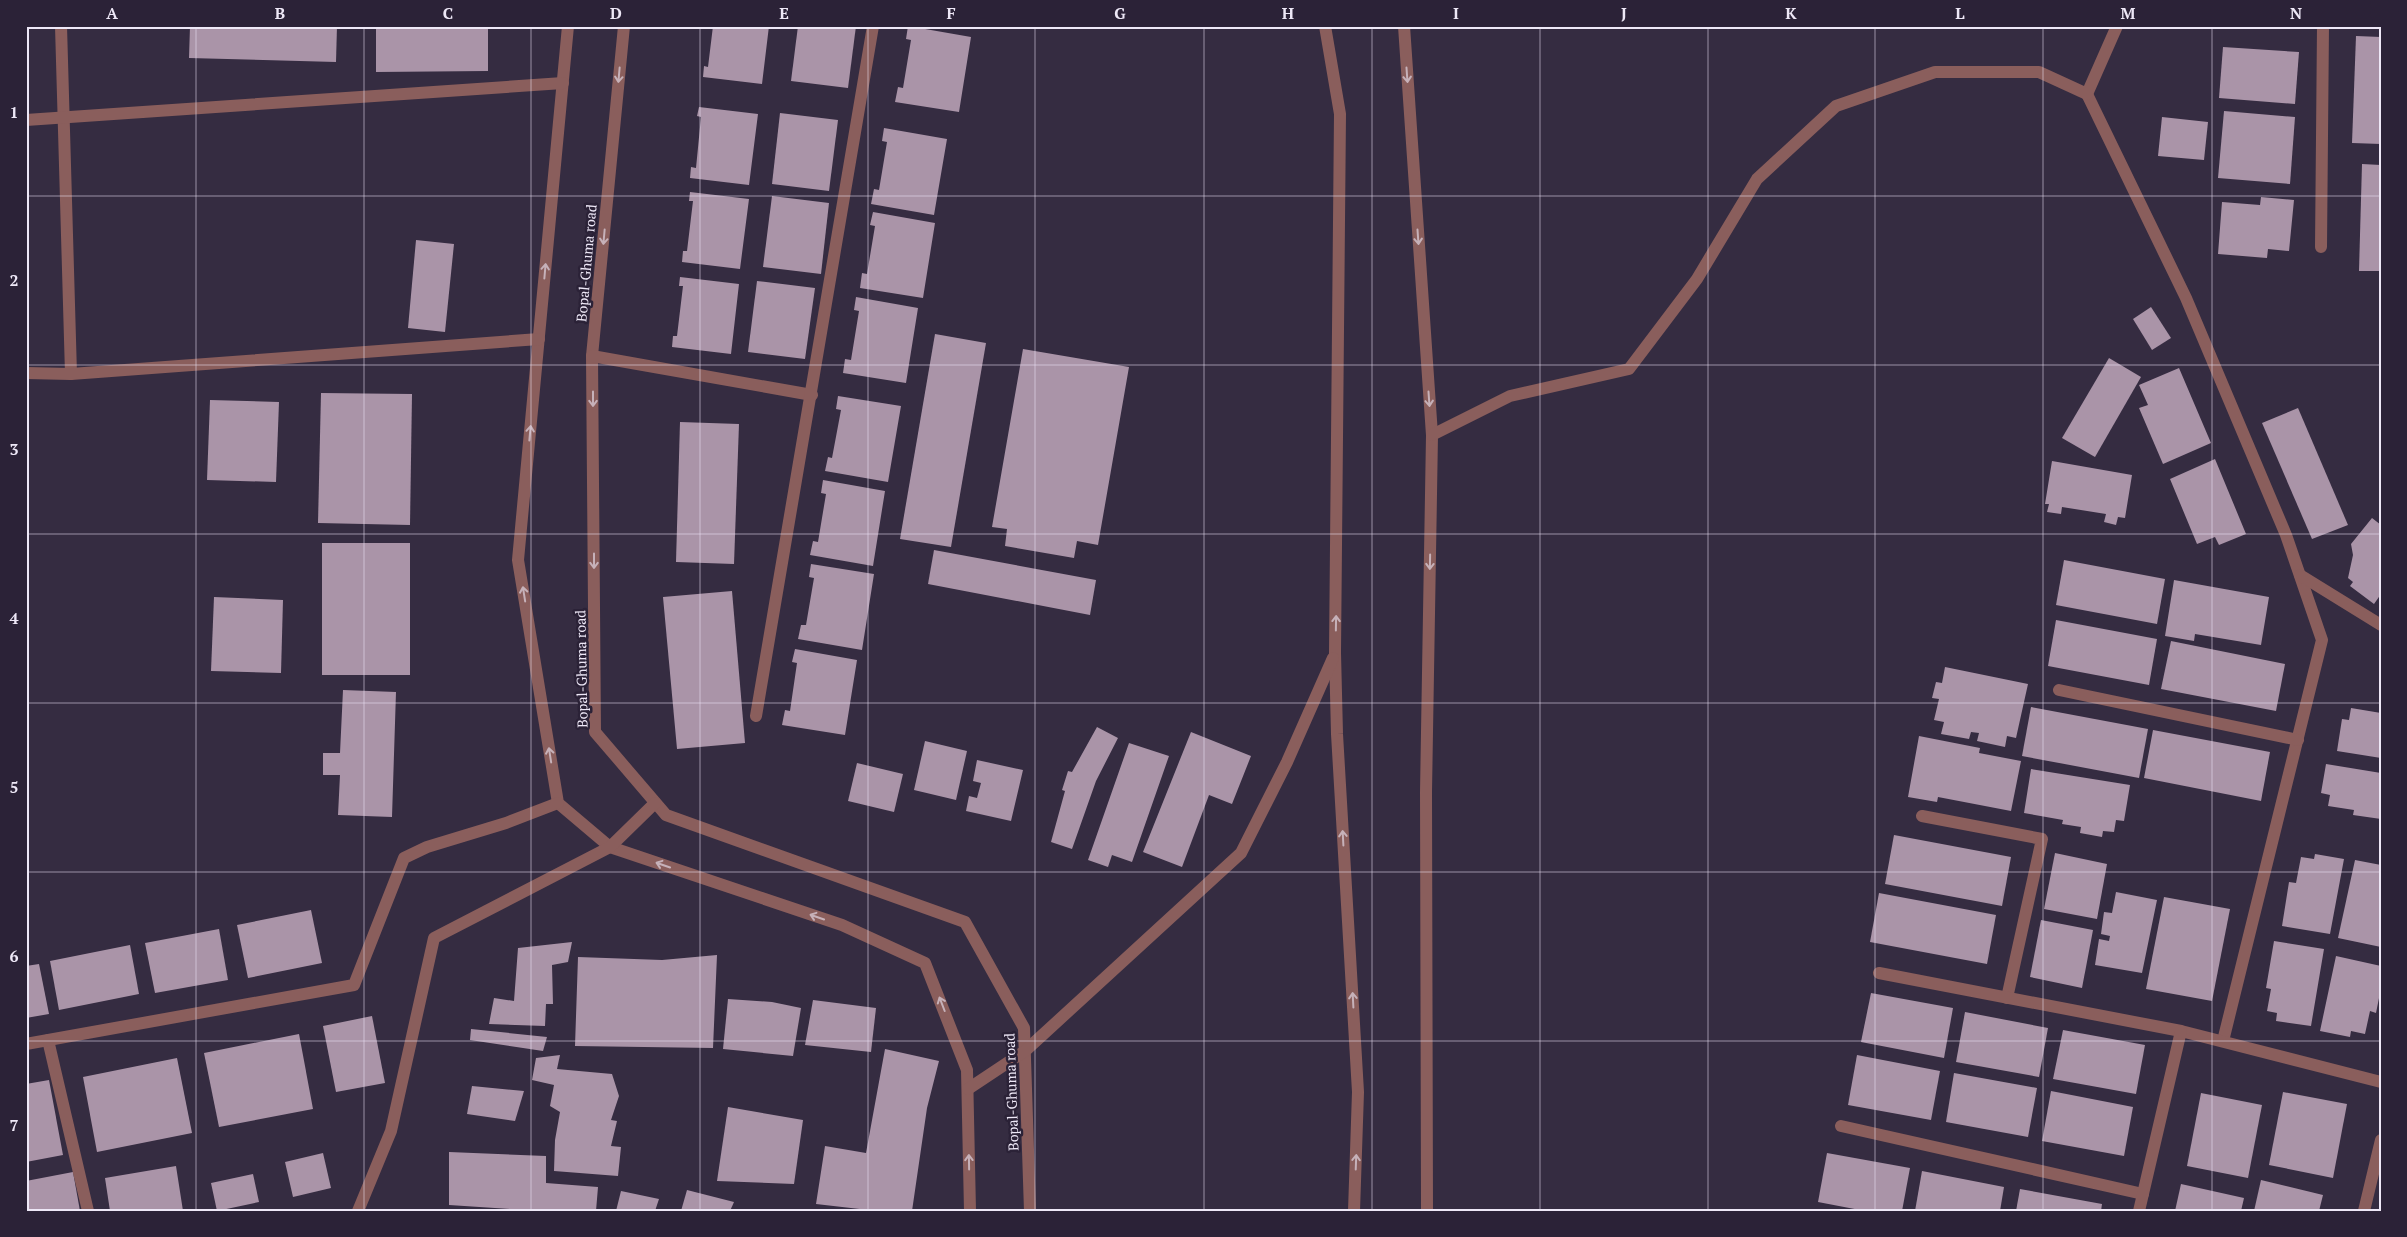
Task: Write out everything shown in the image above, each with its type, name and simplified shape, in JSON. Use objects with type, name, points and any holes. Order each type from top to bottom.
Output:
[{"type":"street","points":[[61,26],[71,374]]},
{"type":"street","points":[[568,26],[518,560],[558,803],[610,847],[842,925],[925,963],[967,1070],[970,1211]]},
{"type":"street","name":"Bopal-Ghuma road","points":[[624,26],[592,356],[595,732],[666,815],[965,922],[1024,1028],[1030,1211]]},
{"type":"street","points":[[756,716],[812,395],[873,26]]},
{"type":"street","points":[[1325,26],[1340,114],[1335,653],[1338,744],[1358,1092],[1354,1211]]},
{"type":"street","points":[[1404,26],[1432,435],[1426,792],[1427,1211]]},
{"type":"street","points":[[2087,94],[2117,26]]},
{"type":"street","points":[[2321,247],[2323,26]]},
{"type":"street","points":[[1432,435],[1510,396],[1629,369],[1697,279],[1757,179],[1836,106],[1935,72],[2039,72],[2087,94],[2186,298],[2286,535],[2322,640],[2223,1042]]},
{"type":"street","points":[[26,120],[563,83]]},
{"type":"street","points":[[26,373],[71,374],[539,339]]},
{"type":"street","points":[[592,356],[812,395]]},
{"type":"street","points":[[2300,575],[2381,625]]},
{"type":"street","points":[[968,1089],[1025,1050],[1241,852],[1287,762],[1335,653]]},
{"type":"street","points":[[2059,690],[2298,740]]},
{"type":"street","points":[[26,1044],[354,985],[404,858],[427,847],[506,823],[558,803]]},
{"type":"street","points":[[358,1211],[391,1132],[434,938],[610,847],[655,803]]},
{"type":"street","points":[[1922,816],[2042,839],[2007,998]]},
{"type":"street","points":[[1879,973],[2181,1030],[2381,1082]]},
{"type":"street","points":[[2139,1211],[2181,1030]]},
{"type":"street","points":[[48,1040],[88,1211]]},
{"type":"street","points":[[1841,1126],[2143,1194]]},
{"type":"street","points":[[2364,1211],[2381,1140]]},
{"type":"building","points":[[190,26],[337,26],[336,62],[189,58]]},
{"type":"building","points":[[376,26],[488,26],[488,71],[376,72]]},
{"type":"building","points":[[713,26],[769,26],[762,84],[703,77],[704,66],[708,67]]},
{"type":"building","points":[[798,26],[856,26],[848,88],[791,81]]},
{"type":"building","points":[[908,26],[971,37],[959,112],[895,102],[898,87],[903,88],[911,40],[906,39]]},
{"type":"building","points":[[2356,36],[2381,37],[2381,144],[2352,143]]},
{"type":"building","points":[[2223,47],[2299,52],[2295,104],[2219,98]]},
{"type":"building","points":[[699,107],[758,114],[749,185],[690,178],[691,167],[696,168],[701,117],[697,116]]},
{"type":"building","points":[[2224,111],[2295,117],[2290,184],[2218,178]]},
{"type":"building","points":[[780,113],[838,120],[829,191],[772,184]]},
{"type":"building","points":[[2162,117],[2208,122],[2204,160],[2158,156]]},
{"type":"building","points":[[884,128],[947,139],[934,215],[871,204],[874,189],[879,190],[887,142],[882,141]]},
{"type":"building","points":[[2362,164],[2381,165],[2381,271],[2359,271]]},
{"type":"building","points":[[690,192],[749,199],[740,269],[682,262],[683,251],[687,251],[693,201],[689,201]]},
{"type":"building","points":[[772,196],[829,203],[821,274],[763,267]]},
{"type":"building","points":[[2261,197],[2294,200],[2289,251],[2268,249],[2267,258],[2218,254],[2222,202],[2260,205]]},
{"type":"building","points":[[873,212],[935,223],[923,298],[860,288],[862,273],[867,274],[875,226],[870,225]]},
{"type":"building","points":[[416,240],[454,244],[445,332],[408,328]]},
{"type":"building","points":[[680,277],[739,284],[731,354],[672,347],[673,336],[677,336],[683,286],[679,286]]},
{"type":"building","points":[[757,281],[815,288],[805,359],[748,352]]},
{"type":"building","points":[[856,297],[918,308],[906,383],[843,373],[845,359],[851,360],[859,311],[854,310]]},
{"type":"building","points":[[2151,307],[2171,338],[2152,350],[2133,319]]},
{"type":"building","points":[[935,334],[986,343],[951,547],[900,539]]},
{"type":"building","points":[[1023,349],[1129,367],[1098,545],[1077,541],[1074,558],[1005,546],[1007,529],[992,527]]},
{"type":"building","points":[[2109,358],[2141,377],[2095,457],[2062,438]]},
{"type":"building","points":[[2179,368],[2211,443],[2163,464],[2139,408],[2148,405],[2139,385]]},
{"type":"building","points":[[321,393],[412,394],[410,525],[318,523]]},
{"type":"building","points":[[838,396],[901,406],[888,482],[825,471],[828,457],[832,458],[841,410],[836,409]]},
{"type":"building","points":[[210,400],[279,402],[276,482],[207,480]]},
{"type":"building","points":[[2298,408],[2348,525],[2312,539],[2262,423]]},
{"type":"building","points":[[680,422],[739,424],[734,564],[676,562]]},
{"type":"building","points":[[2215,459],[2246,534],[2219,545],[2215,537],[2197,544],[2170,479]]},
{"type":"building","points":[[2052,461],[2132,475],[2125,518],[2118,517],[2116,525],[2104,522],[2106,514],[2062,507],[2061,514],[2047,512],[2049,504],[2045,504]]},
{"type":"building","points":[[823,480],[885,491],[873,566],[810,555],[813,541],[818,542],[826,494],[821,493]]},
{"type":"building","points":[[2372,518],[2381,525],[2381,594],[2374,604],[2350,586],[2353,582],[2348,578],[2353,555],[2351,544]]},
{"type":"building","points":[[322,543],[410,543],[410,675],[322,675]]},
{"type":"building","points":[[934,550],[1096,580],[1090,615],[928,584]]},
{"type":"building","points":[[2064,560],[2165,579],[2157,624],[2056,605]]},
{"type":"building","points":[[811,564],[874,574],[862,650],[798,639],[801,625],[806,625],[814,578],[809,577]]},
{"type":"building","points":[[2174,580],[2269,597],[2261,645],[2195,634],[2194,641],[2165,636]]},
{"type":"building","points":[[732,591],[745,743],[677,749],[663,597]]},
{"type":"building","points":[[214,597],[283,600],[281,673],[211,671]]},
{"type":"building","points":[[2056,620],[2157,639],[2149,685],[2048,666]]},
{"type":"building","points":[[2171,641],[2285,664],[2276,711],[2161,689]]},
{"type":"building","points":[[795,649],[857,660],[845,735],[782,725],[785,710],[790,711],[797,663],[792,662]]},
{"type":"building","points":[[1945,667],[2028,684],[2016,738],[2007,736],[2005,747],[1977,741],[1979,733],[1971,732],[1969,739],[1941,734],[1944,722],[1934,720],[1939,699],[1932,698],[1936,682],[1942,683]]},
{"type":"building","points":[[343,690],[396,692],[392,817],[338,815],[340,775],[323,775],[323,753],[340,753]]},
{"type":"building","points":[[2031,707],[2148,729],[2139,778],[2022,756]]},
{"type":"building","points":[[2351,708],[2381,713],[2381,758],[2337,751],[2342,719],[2349,720]]},
{"type":"building","points":[[1097,727],[1118,738],[1096,781],[1072,849],[1051,842],[1065,791],[1062,790],[1068,771],[1072,772]]},
{"type":"building","points":[[2153,730],[2270,752],[2261,801],[2144,778]]},
{"type":"building","points":[[1191,732],[1251,756],[1232,804],[1209,795],[1182,867],[1143,852]]},
{"type":"building","points":[[1919,736],[1980,748],[1979,753],[2021,761],[2011,811],[1938,797],[1937,802],[1908,797]]},
{"type":"building","points":[[925,741],[967,751],[956,800],[914,790]]},
{"type":"building","points":[[1129,743],[1169,756],[1132,862],[1112,855],[1108,867],[1088,860]]},
{"type":"building","points":[[977,760],[1023,770],[1011,821],[966,811],[969,796],[977,798],[981,783],[973,781]]},
{"type":"building","points":[[857,763],[903,774],[894,812],[848,801]]},
{"type":"building","points":[[2326,764],[2381,773],[2381,819],[2353,815],[2354,810],[2328,806],[2330,795],[2321,793]]},
{"type":"building","points":[[2031,769],[2130,785],[2124,821],[2116,820],[2114,832],[2103,831],[2102,837],[2080,833],[2081,827],[2062,824],[2063,820],[2024,813]]},
{"type":"building","points":[[1894,835],[2011,857],[2002,906],[1885,884]]},
{"type":"building","points":[[2055,853],[2107,864],[2097,919],[2044,909]]},
{"type":"building","points":[[2315,854],[2344,859],[2330,934],[2282,926],[2289,882],[2296,883],[2301,857],[2314,859]]},
{"type":"building","points":[[2355,860],[2381,865],[2381,947],[2338,938]]},
{"type":"building","points":[[2116,892],[2157,900],[2142,973],[2095,965],[2099,939],[2109,941],[2110,936],[2101,934],[2104,912],[2112,913]]},
{"type":"building","points":[[1879,893],[1996,915],[1987,964],[1870,942]]},
{"type":"building","points":[[2164,897],[2230,909],[2212,1001],[2146,989]]},
{"type":"building","points":[[311,910],[322,963],[248,978],[237,925]]},
{"type":"building","points":[[2041,920],[2093,930],[2082,988],[2030,977]]},
{"type":"building","points":[[219,929],[228,980],[155,993],[145,943]]},
{"type":"building","points":[[2274,941],[2324,949],[2311,1026],[2276,1021],[2277,1013],[2267,1011],[2271,989],[2266,988]]},
{"type":"building","points":[[572,942],[568,962],[552,965],[553,1004],[546,1004],[545,1026],[489,1024],[494,998],[514,1001],[518,948]]},
{"type":"building","points":[[130,945],[139,994],[59,1010],[50,961]]},
{"type":"building","points":[[717,955],[713,1048],[575,1046],[578,957],[662,960]]},
{"type":"building","points":[[2336,956],[2381,966],[2381,988],[2376,1013],[2370,1011],[2365,1034],[2351,1031],[2350,1037],[2320,1031]]},
{"type":"building","points":[[39,964],[49,1014],[26,1018],[26,966]]},
{"type":"building","points":[[1871,993],[1953,1008],[1944,1058],[1861,1042]]},
{"type":"building","points":[[728,999],[772,1002],[801,1008],[793,1056],[723,1049]]},
{"type":"building","points":[[813,1000],[876,1008],[871,1052],[805,1045]]},
{"type":"building","points":[[1965,1012],[2048,1028],[2039,1077],[1956,1062]]},
{"type":"building","points":[[372,1016],[385,1083],[336,1092],[323,1026]]},
{"type":"building","points":[[471,1029],[547,1037],[543,1051],[470,1040]]},
{"type":"building","points":[[2063,1030],[2145,1045],[2136,1094],[2053,1079]]},
{"type":"building","points":[[299,1034],[313,1109],[219,1127],[204,1053]]},
{"type":"building","points":[[885,1049],[939,1061],[927,1108],[912,1211],[877,1211],[816,1204],[825,1146],[866,1153]]},
{"type":"building","points":[[560,1055],[557,1069],[612,1074],[619,1096],[611,1120],[617,1121],[611,1146],[621,1147],[618,1176],[554,1171],[555,1140],[560,1112],[550,1106],[554,1085],[532,1080],[536,1058]]},
{"type":"building","points":[[1857,1055],[1940,1071],[1931,1120],[1848,1105]]},
{"type":"building","points":[[177,1058],[192,1133],[97,1152],[83,1077]]},
{"type":"building","points":[[1954,1073],[2037,1088],[2028,1137],[1946,1122]]},
{"type":"building","points":[[49,1080],[63,1155],[26,1162],[26,1084]]},
{"type":"building","points":[[472,1086],[524,1091],[515,1121],[467,1114]]},
{"type":"building","points":[[2051,1091],[2133,1107],[2124,1156],[2042,1141]]},
{"type":"building","points":[[2283,1092],[2347,1104],[2333,1178],[2269,1165]]},
{"type":"building","points":[[2201,1093],[2262,1105],[2248,1178],[2187,1166]]},
{"type":"building","points":[[728,1107],[803,1120],[794,1184],[717,1181]]},
{"type":"building","points":[[449,1152],[546,1156],[546,1183],[598,1187],[596,1211],[538,1211],[449,1205]]},
{"type":"building","points":[[323,1153],[331,1188],[293,1197],[285,1162]]},
{"type":"building","points":[[1827,1153],[1910,1168],[1902,1211],[1865,1211],[1818,1202]]},
{"type":"building","points":[[176,1166],[183,1211],[110,1211],[105,1178]]},
{"type":"building","points":[[1922,1171],[2004,1187],[2000,1211],[1915,1211]]},
{"type":"building","points":[[73,1172],[80,1211],[26,1211],[26,1181]]},
{"type":"building","points":[[253,1174],[259,1202],[217,1211],[211,1183]]},
{"type":"building","points":[[2261,1180],[2323,1195],[2319,1211],[2254,1211]]},
{"type":"building","points":[[2181,1184],[2244,1198],[2241,1211],[2175,1211]]},
{"type":"building","points":[[2020,1189],[2102,1204],[2101,1211],[2016,1211]]},
{"type":"building","points":[[687,1190],[734,1202],[730,1211],[681,1211]]},
{"type":"building","points":[[621,1191],[659,1199],[655,1211],[616,1211]]}]
